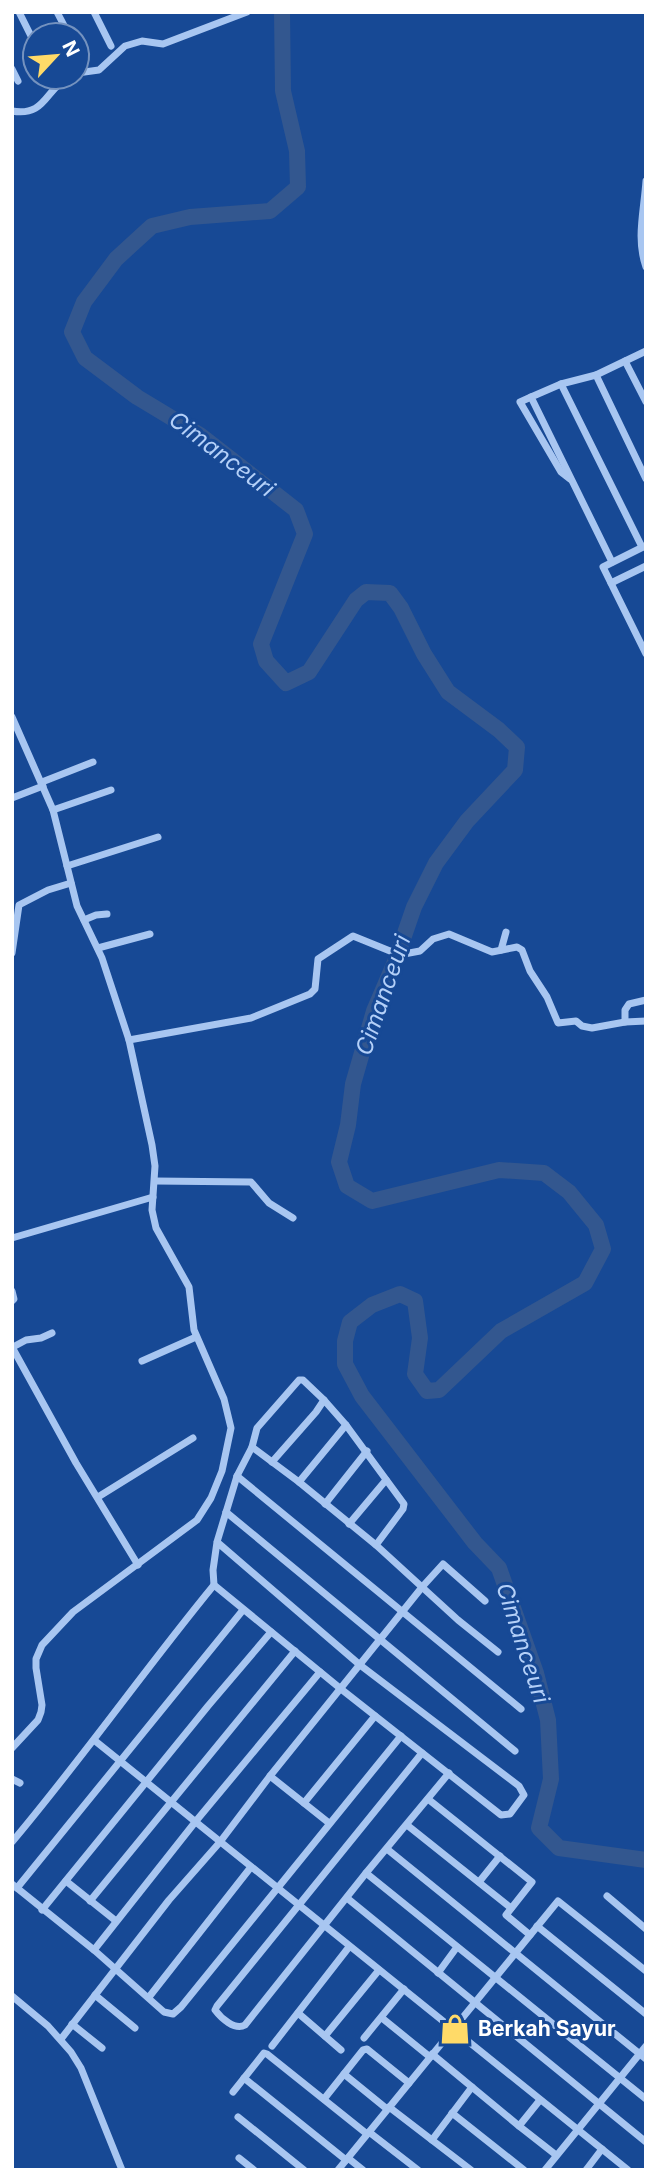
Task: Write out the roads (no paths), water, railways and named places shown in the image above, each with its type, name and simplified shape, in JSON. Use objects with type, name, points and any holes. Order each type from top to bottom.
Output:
[{"type":"street","points":[[94,12],[111,46]]},
{"type":"street","points":[[91,70],[99,69],[125,46],[142,41],[163,44],[247,12]]},
{"type":"street","points":[[12,69],[18,81]]},
{"type":"street","points":[[12,111],[24,113],[41,106],[53,91]]},
{"type":"street","points":[[646,181],[640,241],[641,255],[646,267]]},
{"type":"street","points":[[572,481],[561,471],[520,402],[561,384],[596,375],[646,351]]},
{"type":"street","points":[[625,360],[646,402]]},
{"type":"street","points":[[596,375],[646,479]]},
{"type":"street","points":[[561,384],[644,547],[603,567],[646,654]]},
{"type":"street","points":[[531,397],[612,562]]},
{"type":"street","points":[[611,583],[646,566]]},
{"type":"street","points":[[12,717],[53,810],[71,883],[84,920],[98,948],[129,1040],[152,1145],[154,1221],[159,1237],[189,1287],[197,1338],[225,1399],[230,1419],[230,1438],[225,1460],[211,1498],[197,1520],[73,1612],[42,1645],[36,1659],[41,1713],[12,1748]]},
{"type":"street","points":[[12,798],[93,762]]},
{"type":"street","points":[[53,810],[111,790]]},
{"type":"street","points":[[67,866],[158,837]]},
{"type":"street","points":[[12,953],[19,905],[48,890],[71,883]]},
{"type":"street","points":[[84,920],[107,914]]},
{"type":"street","points":[[501,950],[506,932]]},
{"type":"street","points":[[98,948],[150,934]]},
{"type":"street","points":[[129,1040],[251,1018],[310,994],[315,989],[318,959],[353,936],[404,954],[420,951],[433,939],[449,934],[492,952],[513,946],[521,948],[530,971],[547,997],[558,1023],[576,1021],[584,1027],[592,1028],[646,1021]]},
{"type":"street","points":[[625,1022],[627,1006],[646,1000]]},
{"type":"street","points":[[155,1181],[251,1182],[269,1203],[293,1218]]},
{"type":"street","points":[[12,1238],[153,1197]]},
{"type":"street","points":[[12,1291],[12,1301]]},
{"type":"street","points":[[52,1333],[26,1340],[13,1347],[76,1463],[138,1565]]},
{"type":"street","points":[[142,1361],[197,1338]]},
{"type":"street","points":[[12,1842],[214,1585],[217,1542],[237,1476],[252,1447],[257,1428],[297,1382],[303,1380],[324,1400],[367,1451],[401,1498],[404,1506],[376,1545]]},
{"type":"street","points":[[272,1462],[324,1400]]},
{"type":"street","points":[[299,1482],[346,1425]]},
{"type":"street","points":[[97,1497],[193,1438]]},
{"type":"street","points":[[252,1447],[376,1545],[458,1620],[498,1652]]},
{"type":"street","points":[[325,1504],[367,1451]]},
{"type":"street","points":[[237,1476],[521,1709]]},
{"type":"street","points":[[349,1524],[386,1480]]},
{"type":"street","points":[[226,1513],[515,1751]]},
{"type":"street","points":[[214,1585],[503,1816],[510,1814],[524,1795],[519,1787],[360,1665],[217,1542]]},
{"type":"street","points":[[61,2039],[169,1900],[220,1842],[270,1776],[443,1564],[485,1601]]},
{"type":"street","points":[[243,1610],[121,1762],[15,1886],[94,1950],[164,2012],[177,2012],[401,1736]]},
{"type":"street","points":[[42,1910],[271,1632]]},
{"type":"street","points":[[90,1901],[295,1651]]},
{"type":"street","points":[[94,1950],[196,1821],[320,1672]]},
{"type":"street","points":[[304,1803],[375,1716]]},
{"type":"street","points":[[94,1740],[628,2170]]},
{"type":"street","points":[[422,1753],[216,2006],[217,2013],[235,2027],[245,2025],[449,1773]]},
{"type":"street","points":[[270,1776],[329,1823]]},
{"type":"street","points":[[428,1799],[531,1882],[506,1915],[530,1935]]},
{"type":"street","points":[[407,1825],[511,1908]]},
{"type":"street","points":[[387,1849],[643,2056]]},
{"type":"street","points":[[479,1882],[500,1856]]},
{"type":"street","points":[[149,1997],[251,1867]]},
{"type":"street","points":[[366,1873],[646,2099]]},
{"type":"street","points":[[66,1881],[116,1921]]},
{"type":"street","points":[[607,1896],[646,1929]]},
{"type":"street","points":[[347,1898],[646,2142]]},
{"type":"street","points":[[338,2170],[558,1900],[646,1971]]},
{"type":"street","points":[[537,1926],[646,2014]]},
{"type":"street","points":[[271,2046],[349,1947]]},
{"type":"street","points":[[438,1973],[457,1947]]},
{"type":"street","points":[[326,2036],[379,1970]]},
{"type":"street","points":[[365,2038],[404,1989]]},
{"type":"street","points":[[94,1995],[135,2028]]},
{"type":"street","points":[[12,1996],[61,2039],[81,2068],[122,2170]]},
{"type":"street","points":[[298,2013],[341,2050]]},
{"type":"street","points":[[382,2018],[556,2155]]},
{"type":"street","points":[[72,2024],[102,2048]]},
{"type":"street","points":[[544,2170],[620,2078],[643,2056],[646,2046]]},
{"type":"street","points":[[324,2099],[363,2050],[367,2049],[409,2083]]},
{"type":"street","points":[[233,2092],[264,2053],[418,2170]]},
{"type":"street","points":[[344,2074],[471,2170]]},
{"type":"street","points":[[244,2078],[363,2170]]},
{"type":"street","points":[[432,2140],[472,2087]]},
{"type":"street","points":[[519,2126],[540,2100]]},
{"type":"street","points":[[452,2113],[524,2170]]},
{"type":"street","points":[[238,2117],[304,2170]]},
{"type":"street","points":[[586,2170],[602,2149]]},
{"type":"street","points":[[239,2158],[254,2170]]},
{"type":"waterway","name":"Cimanceuri","points":[[282,12],[283,91],[297,151],[298,187],[270,211],[190,217],[152,226],[116,259],[84,302],[72,332],[85,358],[137,397],[200,435],[296,510],[305,534],[261,644],[266,661],[286,683],[309,672],[356,600],[366,592],[390,593],[448,692],[517,747],[515,770],[467,821],[436,863],[414,907],[374,1011],[353,1084],[348,1125],[339,1162],[347,1186],[372,1201],[499,1170],[544,1173],[569,1192],[596,1225],[603,1249],[585,1283],[501,1331],[439,1390],[427,1391],[415,1374],[420,1338],[415,1301],[400,1294],[372,1305],[350,1322],[345,1341],[345,1364],[362,1396],[475,1543],[499,1568],[536,1673],[548,1720],[551,1779],[539,1828],[559,1848],[646,1860]]},
{"type":"place","name":"Berkah Sayur","points":[[455,2029]]}]
